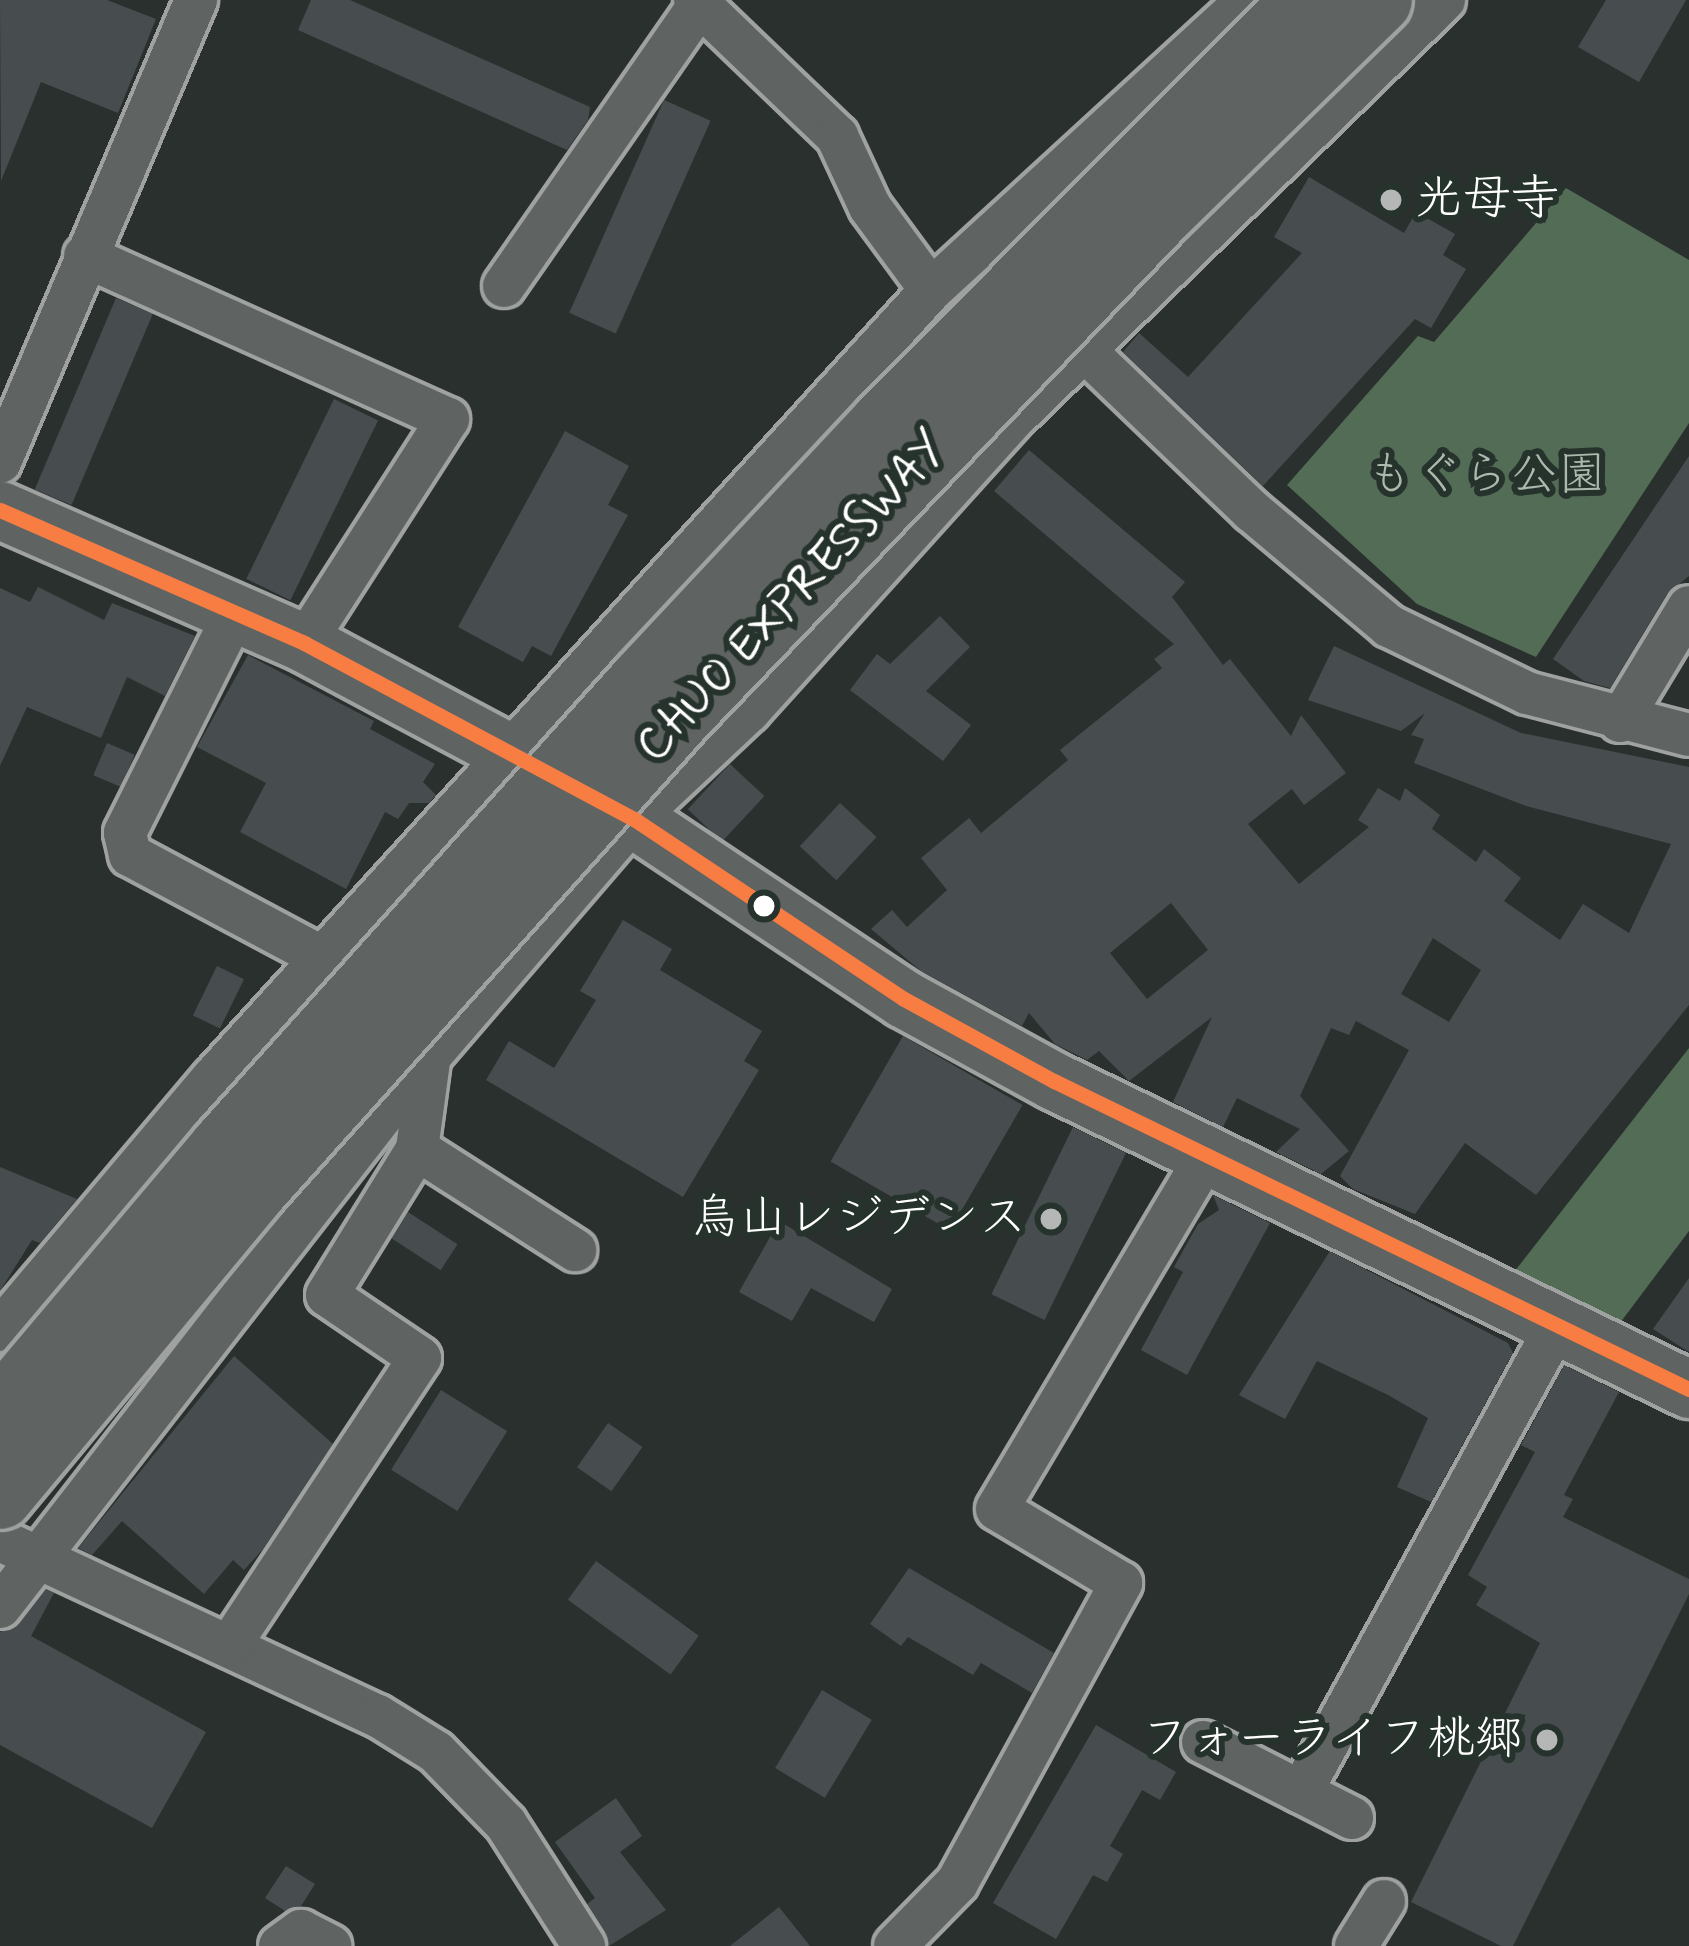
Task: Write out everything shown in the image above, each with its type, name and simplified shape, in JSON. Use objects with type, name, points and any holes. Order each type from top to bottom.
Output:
[{"type":"highway","name":"CHUO EXPRESSWAY","points":[[0,1412],[223,1148],[642,682],[884,423],[1306,0]]},
{"type":"highway","name":"CHUO EXPRESSWAY","points":[[0,1496],[252,1192],[681,714],[999,379],[1379,0]]},
{"type":"street","points":[[0,462],[196,0]]},
{"type":"street","points":[[0,1330],[323,958],[514,754],[931,290],[1248,0]]},
{"type":"street","points":[[1306,0],[1372,67]]},
{"type":"street","points":[[0,1607],[420,1069],[634,819],[749,711],[1011,421],[1444,0]]},
{"type":"street","points":[[504,286],[697,3],[837,136],[870,207],[931,290]]},
{"type":"street","points":[[85,256],[448,418],[304,643]]},
{"type":"street","points":[[1085,352],[1252,511],[1389,626],[1527,693],[1620,721],[1689,735]]},
{"type":"street","points":[[0,510],[304,643],[634,819],[904,999],[1689,1390]]},
{"type":"street","points":[[1620,721],[1689,607]]},
{"type":"street","points":[[236,611],[125,832],[130,855],[323,958]]},
{"type":"street","points":[[230,1645],[421,1358],[327,1295],[418,1150],[420,1069]]},
{"type":"street","points":[[418,1150],[575,1250]]},
{"type":"street","points":[[895,1946],[957,1883],[1121,1583],[997,1509],[1209,1152]]},
{"type":"street","points":[[1301,1792],[1558,1322]]},
{"type":"street","points":[[0,1540],[230,1645],[436,1751],[506,1824],[584,1946]]},
{"type":"street","points":[[1203,1742],[1352,1818]]},
{"type":"street","points":[[1356,1946],[1384,1901]]},
{"type":"street","points":[[280,1946],[301,1931],[330,1946]]},
{"type":"green space","name":"もぐら公園","points":[[1566,188],[1689,260],[1689,423],[1536,657],[1417,604],[1287,485],[1418,336],[1434,342]]},
{"type":"green space","points":[[1689,1048],[1689,1231],[1620,1323],[1514,1272]]},
{"type":"building","points":[[0,0],[107,0],[156,19],[118,113],[41,82],[1,181]]},
{"type":"building","points":[[311,0],[350,0],[590,107],[588,120],[567,150],[298,30]]},
{"type":"building","points":[[1606,0],[1686,0],[1639,82],[1578,47]]},
{"type":"building","points":[[664,100],[711,121],[616,334],[569,313]]},
{"type":"building","points":[[1309,177],[1404,233],[1416,212],[1455,234],[1443,255],[1466,269],[1431,328],[1415,319],[1263,486],[1123,352],[1139,333],[1188,377],[1302,253],[1274,237]]},
{"type":"building","points":[[116,298],[153,314],[72,505],[35,489]]},
{"type":"building","points":[[334,399],[378,420],[290,600],[246,579]]},
{"type":"building","points":[[565,431],[629,466],[608,505],[628,515],[551,656],[532,646],[523,662],[458,627]]},
{"type":"building","points":[[1029,450],[1185,582],[1172,597],[1223,665],[1230,659],[1291,736],[1301,715],[1346,773],[1304,805],[1292,789],[1248,824],[1299,884],[1369,827],[1358,820],[1378,788],[1400,801],[1405,788],[1440,815],[1432,829],[1476,862],[1484,849],[1521,878],[1504,901],[1560,940],[1583,904],[1629,933],[1671,844],[1526,806],[1414,763],[1424,739],[1411,735],[1425,713],[1401,731],[1308,700],[1334,646],[1521,733],[1689,767],[1689,1005],[1536,1195],[1465,1143],[1415,1214],[1353,1189],[1340,1176],[1409,1050],[1356,1021],[1349,1035],[1331,1028],[1300,1096],[1349,1151],[1321,1174],[1276,1152],[1300,1129],[1237,1098],[1223,1127],[1173,1102],[1212,1017],[1129,1081],[1099,1051],[1087,1060],[1055,1044],[1029,1013],[1022,1026],[921,971],[871,929],[892,910],[907,927],[947,890],[921,858],[969,818],[981,833],[1068,760],[1060,750],[1162,668],[1154,659],[1174,644],[994,491]],"holes":[[[1171,903],[1208,950],[1147,999],[1110,953]],[[1433,938],[1481,970],[1449,1022],[1401,994]]]},
{"type":"building","points":[[1689,456],[1689,576],[1667,594],[1610,688],[1584,681],[1553,659]]},
{"type":"building","points":[[38,587],[104,620],[112,603],[195,636],[165,696],[127,677],[101,738],[27,707],[0,766],[0,588],[30,602]]},
{"type":"building","points":[[940,616],[970,647],[926,691],[971,725],[943,761],[850,690],[877,654],[890,664]]},
{"type":"building","points":[[248,655],[374,721],[370,729],[435,764],[423,782],[436,795],[429,803],[409,803],[398,819],[385,812],[346,889],[240,832],[266,783],[197,747]]},
{"type":"building","points":[[107,743],[135,755],[121,787],[93,775]]},
{"type":"building","points":[[730,764],[764,796],[722,841],[688,809]]},
{"type":"building","points":[[840,803],[877,837],[836,880],[800,846]]},
{"type":"building","points":[[623,920],[672,949],[660,970],[762,1031],[744,1061],[759,1070],[683,1197],[486,1080],[509,1041],[554,1068],[596,1000],[580,991]]},
{"type":"building","points":[[217,966],[244,979],[220,1029],[193,1015]]},
{"type":"building","points":[[903,1036],[1023,1105],[950,1231],[830,1162]]},
{"type":"building","name":"烏山レジデンス","points":[[1073,1127],[1126,1153],[1044,1320],[991,1294]]},
{"type":"building","points":[[0,1167],[77,1199],[40,1243],[32,1240],[0,1291]]},
{"type":"building","points":[[1213,1195],[1270,1223],[1187,1375],[1141,1350],[1183,1272],[1174,1267],[1198,1224],[1219,1210]]},
{"type":"building","points":[[408,1212],[457,1244],[441,1270],[391,1238]]},
{"type":"building","points":[[779,1221],[892,1289],[874,1322],[811,1288],[792,1321],[739,1292]]},
{"type":"building","points":[[1330,1251],[1508,1343],[1513,1353],[1431,1502],[1397,1487],[1428,1418],[1388,1395],[1317,1361],[1285,1419],[1239,1395]]},
{"type":"building","points":[[1689,1278],[1689,1352],[1653,1329]]},
{"type":"building","points":[[234,1356],[333,1444],[263,1549],[244,1570],[233,1560],[204,1594],[122,1521],[92,1555],[78,1548]]},
{"type":"building","name":"フォーライフ桃郷","points":[[1564,1365],[1619,1392],[1564,1495],[1573,1499],[1563,1517],[1689,1579],[1689,1594],[1513,1946],[1501,1946],[1411,1902],[1540,1643],[1476,1605],[1487,1587],[1468,1575],[1535,1452],[1521,1445]]},
{"type":"building","points":[[441,1390],[507,1431],[457,1511],[391,1470]]},
{"type":"building","points":[[608,1423],[642,1447],[611,1491],[577,1467]]},
{"type":"building","points":[[596,1561],[699,1636],[671,1674],[568,1600]]},
{"type":"building","points":[[909,1568],[1054,1653],[1032,1693],[981,1663],[973,1675],[908,1637],[901,1646],[870,1624]]},
{"type":"building","points":[[46,1589],[54,1593],[31,1636],[206,1732],[152,1828],[0,1745],[0,1632],[19,1623]]},
{"type":"building","points":[[822,1690],[872,1720],[825,1798],[775,1768]]},
{"type":"building","points":[[1096,1725],[1176,1772],[1160,1800],[1142,1790],[1110,1846],[1123,1854],[1107,1882],[1093,1875],[1056,1939],[993,1903]]},
{"type":"building","points":[[616,1798],[642,1836],[620,1852],[666,1910],[609,1946],[587,1904],[595,1898],[555,1842]]},
{"type":"building","points":[[286,1866],[315,1884],[301,1906],[285,1911],[265,1898]]},
{"type":"building","points":[[779,1907],[810,1946],[730,1946]]},
{"type":"transit line","points":[[0,510],[304,643],[634,819],[904,999],[1054,1081],[1689,1389]]},
{"type":"place","name":"光母寺","points":[[1391,200]]},
{"type":"place","name":"烏山レジデンス","points":[[1051,1219]]},
{"type":"place","name":"フォーライフ桃郷","points":[[1547,1740]]}]
